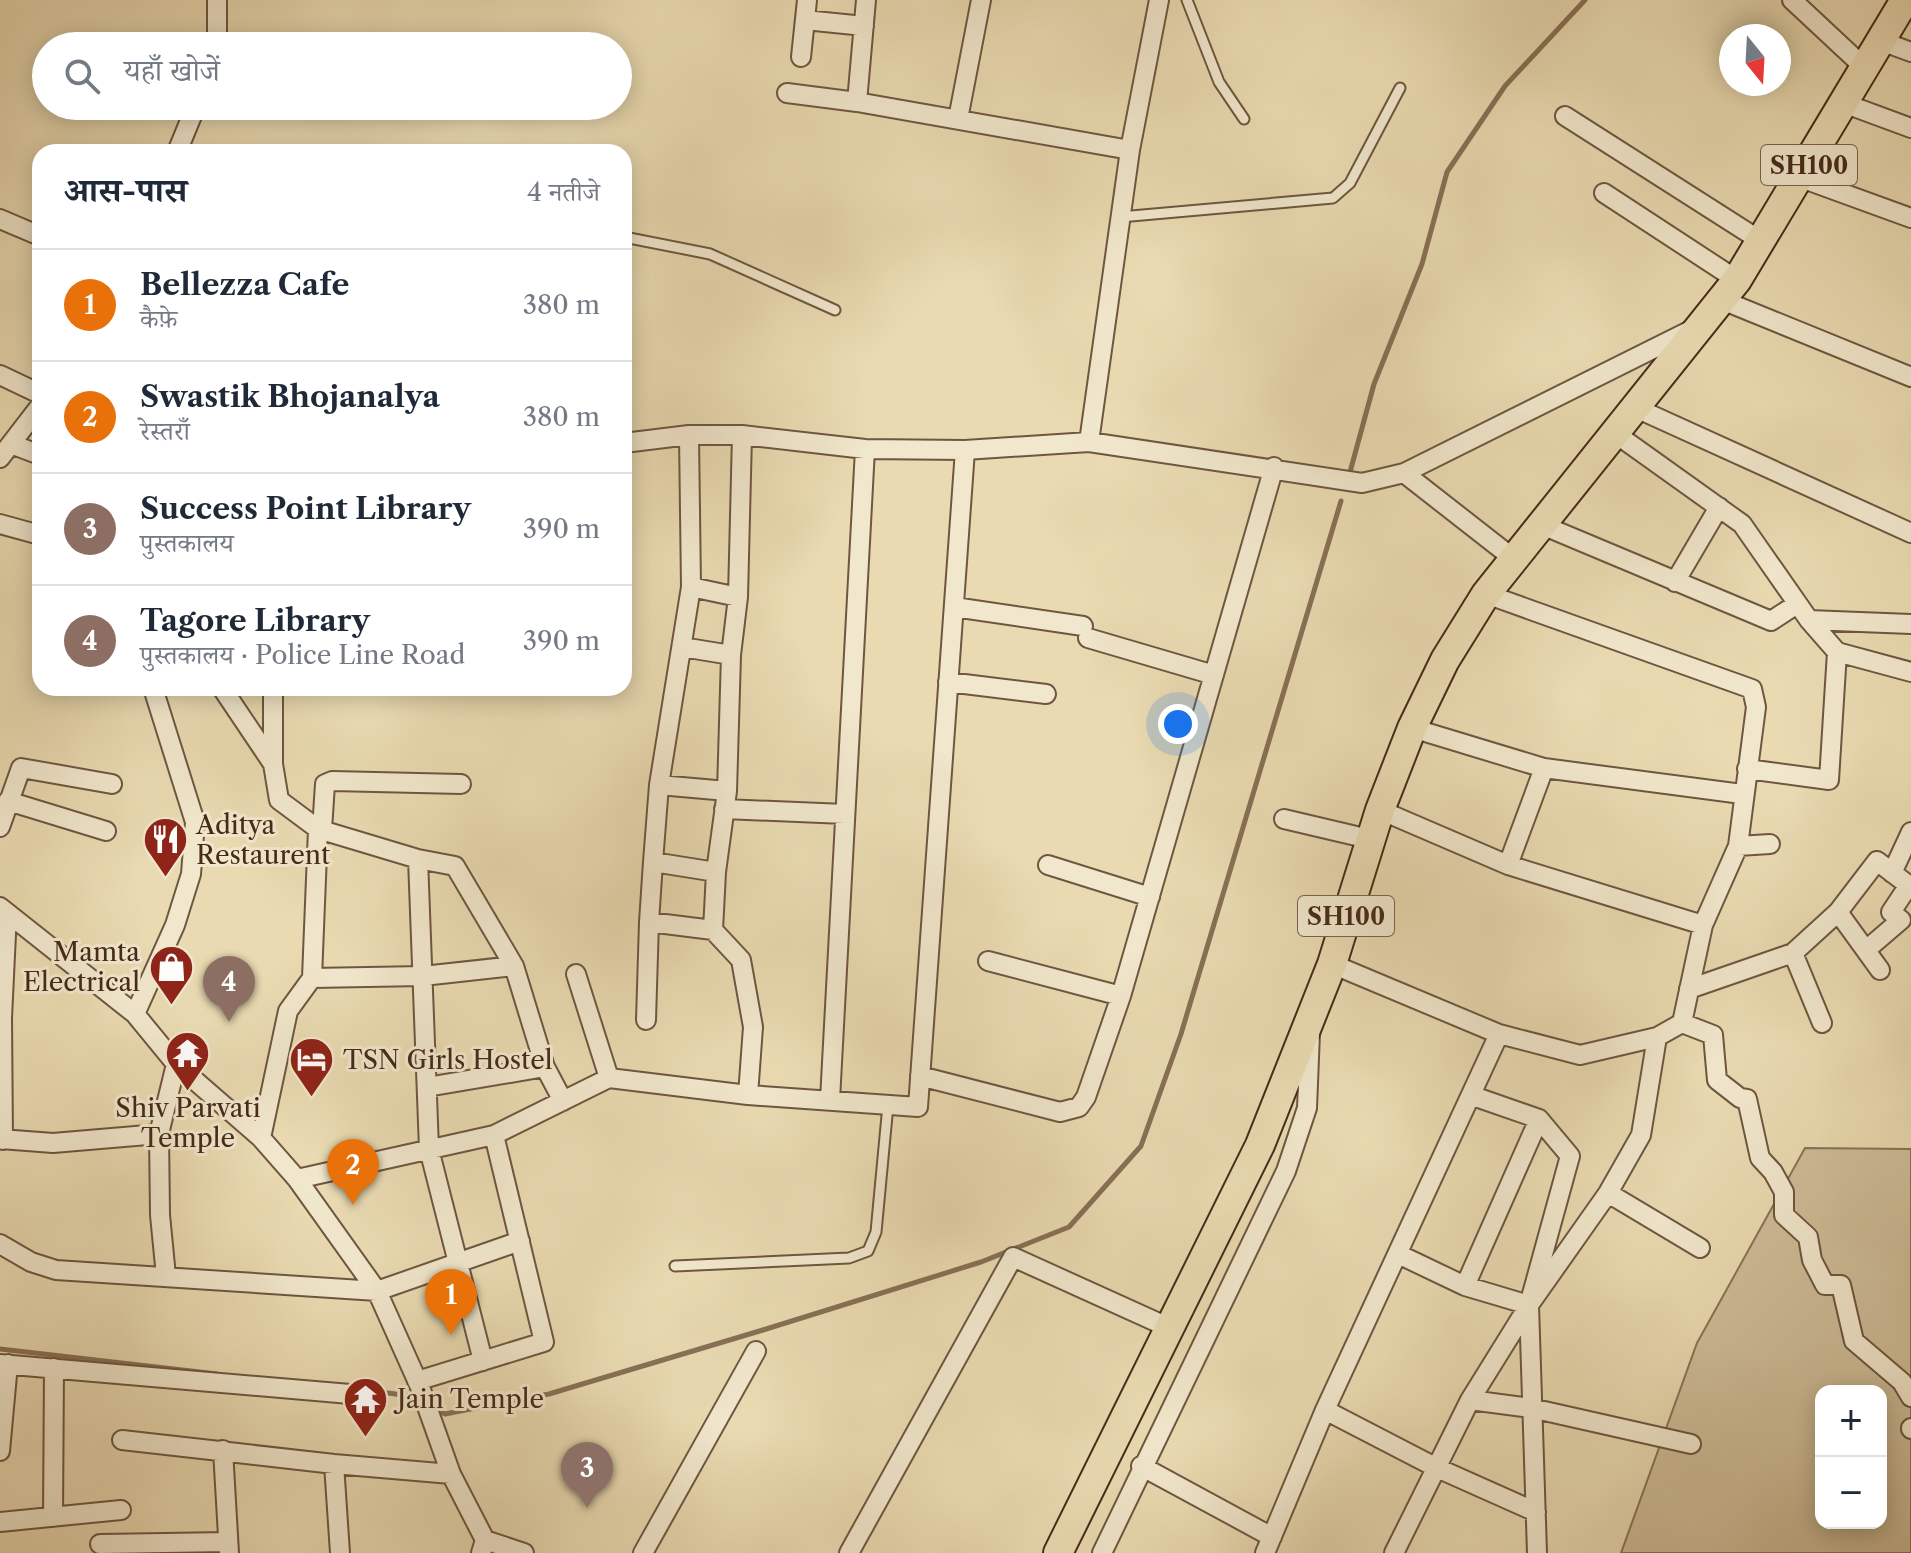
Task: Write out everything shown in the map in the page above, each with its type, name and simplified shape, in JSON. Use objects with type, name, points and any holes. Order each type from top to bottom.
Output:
[{"type":"main road","name":"SH100","points":[[1058,1553],[1172,1329],[1260,1145],[1332,964],[1380,810],[1412,728],[1445,660],[1486,594],[1730,290],[1846,104],[1905,0]]},
{"type":"street","points":[[217,0],[217,32]]},
{"type":"street","points":[[801,57],[807,0]]},
{"type":"street","points":[[857,102],[866,0]]},
{"type":"street","points":[[958,119],[981,0]]},
{"type":"street","points":[[1089,442],[1130,150],[1159,0]]},
{"type":"street","points":[[1792,0],[1866,69]]},
{"type":"street","points":[[805,20],[864,26]]},
{"type":"street","points":[[1881,41],[1911,52]]},
{"type":"street","points":[[787,93],[857,102],[1130,150]]},
{"type":"street","points":[[1846,104],[1911,128]]},
{"type":"street","points":[[1565,116],[1761,241]]},
{"type":"street","points":[[180,144],[190,120]]},
{"type":"street","points":[[1801,178],[1911,218]]},
{"type":"street","points":[[1604,193],[1730,290],[1911,377]]},
{"type":"street","points":[[0,219],[32,233]]},
{"type":"street","points":[[632,442],[689,435],[742,435],[865,449],[965,450],[1089,442],[1274,467],[1362,483],[1404,473],[1704,324]]},
{"type":"street","points":[[0,375],[32,390]]},
{"type":"street","points":[[1636,408],[1911,533]]},
{"type":"street","points":[[5,451],[32,416]]},
{"type":"street","points":[[1616,434],[1742,524],[1797,604],[1837,652],[1911,672]]},
{"type":"street","points":[[646,1020],[649,922],[659,785],[691,587],[689,435]]},
{"type":"street","points":[[713,930],[716,872],[726,800],[731,655],[738,597],[742,435]]},
{"type":"street","points":[[830,1100],[865,449]]},
{"type":"street","points":[[297,1179],[494,1135],[609,1078],[748,1095],[918,1107],[965,450]]},
{"type":"street","points":[[5,451],[32,454]]},
{"type":"street","points":[[920,1076],[1060,1112],[1070,1111],[1086,1097],[1121,996],[1274,467]]},
{"type":"street","points":[[1404,473],[1514,559]]},
{"type":"street","points":[[1675,582],[1719,507]]},
{"type":"street","points":[[0,524],[32,533]]},
{"type":"street","points":[[1542,525],[1771,621],[1797,604]]},
{"type":"street","points":[[691,587],[738,597]]},
{"type":"street","points":[[1332,964],[1499,1034],[1580,1055],[1657,1037],[1682,1023],[1703,925],[1738,846],[1742,794],[1756,707],[1752,689],[1486,594]]},
{"type":"street","points":[[954,607],[1085,632],[1214,675]]},
{"type":"street","points":[[1809,620],[1911,624]]},
{"type":"street","points":[[682,647],[731,655]]},
{"type":"street","points":[[1747,769],[1829,780],[1837,652]]},
{"type":"street","points":[[948,682],[1046,694]]},
{"type":"street","points":[[135,1014],[179,913],[191,874],[195,822],[156,696]]},
{"type":"street","points":[[227,696],[273,764]]},
{"type":"street","points":[[273,696],[273,764],[279,800],[320,829],[418,859],[455,866],[514,966],[545,1067],[563,1101]]},
{"type":"street","points":[[1412,728],[1544,768],[1742,794]]},
{"type":"street","points":[[0,827],[21,768],[112,784]]},
{"type":"street","points":[[1508,865],[1544,768]]},
{"type":"street","points":[[261,1138],[288,1011],[312,978],[325,784],[332,781],[461,784]]},
{"type":"street","points":[[659,785],[726,800],[845,814]]},
{"type":"street","points":[[8,801],[106,831]]},
{"type":"street","points":[[1380,810],[1508,865],[1703,925]]},
{"type":"street","points":[[1284,819],[1369,839]]},
{"type":"street","points":[[1892,873],[1911,832]]},
{"type":"street","points":[[1738,846],[1770,844]]},
{"type":"street","points":[[418,859],[429,1149],[483,1361]]},
{"type":"street","points":[[1689,989],[1793,953],[1838,912],[1877,861],[1910,886],[1891,912],[1901,920],[1866,950]]},
{"type":"street","points":[[653,862],[716,872]]},
{"type":"street","points":[[1048,865],[1150,897]]},
{"type":"street","points":[[4,910],[135,1014],[176,1064],[261,1138],[297,1179],[377,1291],[483,1547],[524,1553]]},
{"type":"street","points":[[4,910],[1,1140],[53,1143],[159,1134]]},
{"type":"street","points":[[1838,912],[1880,970]]},
{"type":"street","points":[[649,922],[713,930],[741,960],[753,1027],[748,1095]]},
{"type":"street","points":[[1793,953],[1822,1023]]},
{"type":"street","points":[[988,961],[1121,996]]},
{"type":"street","points":[[312,978],[423,976],[514,966]]},
{"type":"street","points":[[576,974],[609,1078]]},
{"type":"street","points":[[1102,1553],[1141,1466],[1286,1171],[1307,1108],[1310,1018]]},
{"type":"street","points":[[1682,1023],[1713,1035],[1717,1080],[1740,1098],[1747,1099],[1760,1158],[1773,1172],[1784,1192],[1784,1215],[1808,1237],[1812,1260],[1825,1285],[1841,1285],[1854,1341],[1886,1365],[1911,1397]]},
{"type":"street","points":[[1141,1466],[1268,1545],[1325,1410],[1473,1096],[1499,1034]]},
{"type":"street","points":[[1394,1553],[1470,1400],[1529,1305],[1608,1193],[1641,1135],[1657,1037]]},
{"type":"street","points":[[166,1276],[160,1215],[159,1134],[176,1064]]},
{"type":"street","points":[[427,1087],[545,1067]]},
{"type":"street","points":[[1473,1096],[1539,1119],[1570,1156],[1529,1305],[1537,1553]]},
{"type":"street","points":[[1465,1286],[1539,1119]]},
{"type":"street","points":[[418,1384],[544,1342],[494,1135]]},
{"type":"street","points":[[1608,1193],[1700,1248]]},
{"type":"street","points":[[0,1244],[31,1262],[56,1270],[377,1291],[520,1241]]},
{"type":"street","points":[[1398,1254],[1465,1286],[1529,1305]]},
{"type":"street","points":[[849,1553],[1013,1257],[1172,1329]]},
{"type":"street","points":[[643,1553],[756,1351]]},
{"type":"street","points":[[0,1451],[4,1364],[350,1394]]},
{"type":"street","points":[[53,1517],[54,1368]]},
{"type":"street","points":[[1470,1400],[1531,1408],[1691,1444]]},
{"type":"street","points":[[1325,1410],[1435,1467],[1536,1512]]},
{"type":"street","points":[[122,1440],[451,1474]]},
{"type":"street","points":[[100,1544],[228,1548],[223,1450]]},
{"type":"street","points":[[334,1464],[340,1553]]},
{"type":"street","points":[[0,1522],[121,1510]]},
{"type":"lane","points":[[1187,0],[1219,82],[1244,119]]},
{"type":"lane","points":[[1120,217],[1324,200],[1339,195],[1350,183],[1400,88]]},
{"type":"lane","points":[[632,239],[710,254],[835,310]]},
{"type":"lane","points":[[675,1266],[849,1258],[868,1251],[876,1232],[888,1105]]},
{"type":"shaded area","points":[[1805,1148],[1911,1149],[1911,1553],[1621,1553],[1697,1343]]},
{"type":"waterway","points":[[1350,472],[1374,384],[1422,264],[1447,172],[1505,86],[1585,0]]},
{"type":"waterway","points":[[435,1409],[445,1414],[549,1394],[981,1262],[1069,1227],[1141,1146],[1181,1034],[1341,501]]},
{"type":"waterway","points":[[0,1349],[217,1374]]},
{"type":"waterway","points":[[354,1389],[404,1395],[419,1401]]},
{"type":"place","name":"Aditya Restaurent","points":[[165,879]]},
{"type":"place","name":"Mamta Electrical","points":[[171,1006]]},
{"type":"place","name":"Tagore Library","points":[[229,1022]]},
{"type":"place","name":"Shiv Parvati Temple","points":[[188,1092]]},
{"type":"place","name":"TSN Girls Hostel","points":[[312,1099]]},
{"type":"place","name":"Swastik Bhojanalya","points":[[353,1205]]},
{"type":"place","name":"Bellezza Cafe","points":[[451,1335]]},
{"type":"place","name":"Jain Temple","points":[[366,1438]]},
{"type":"place","name":"Success Point Library","points":[[587,1508]]}]
